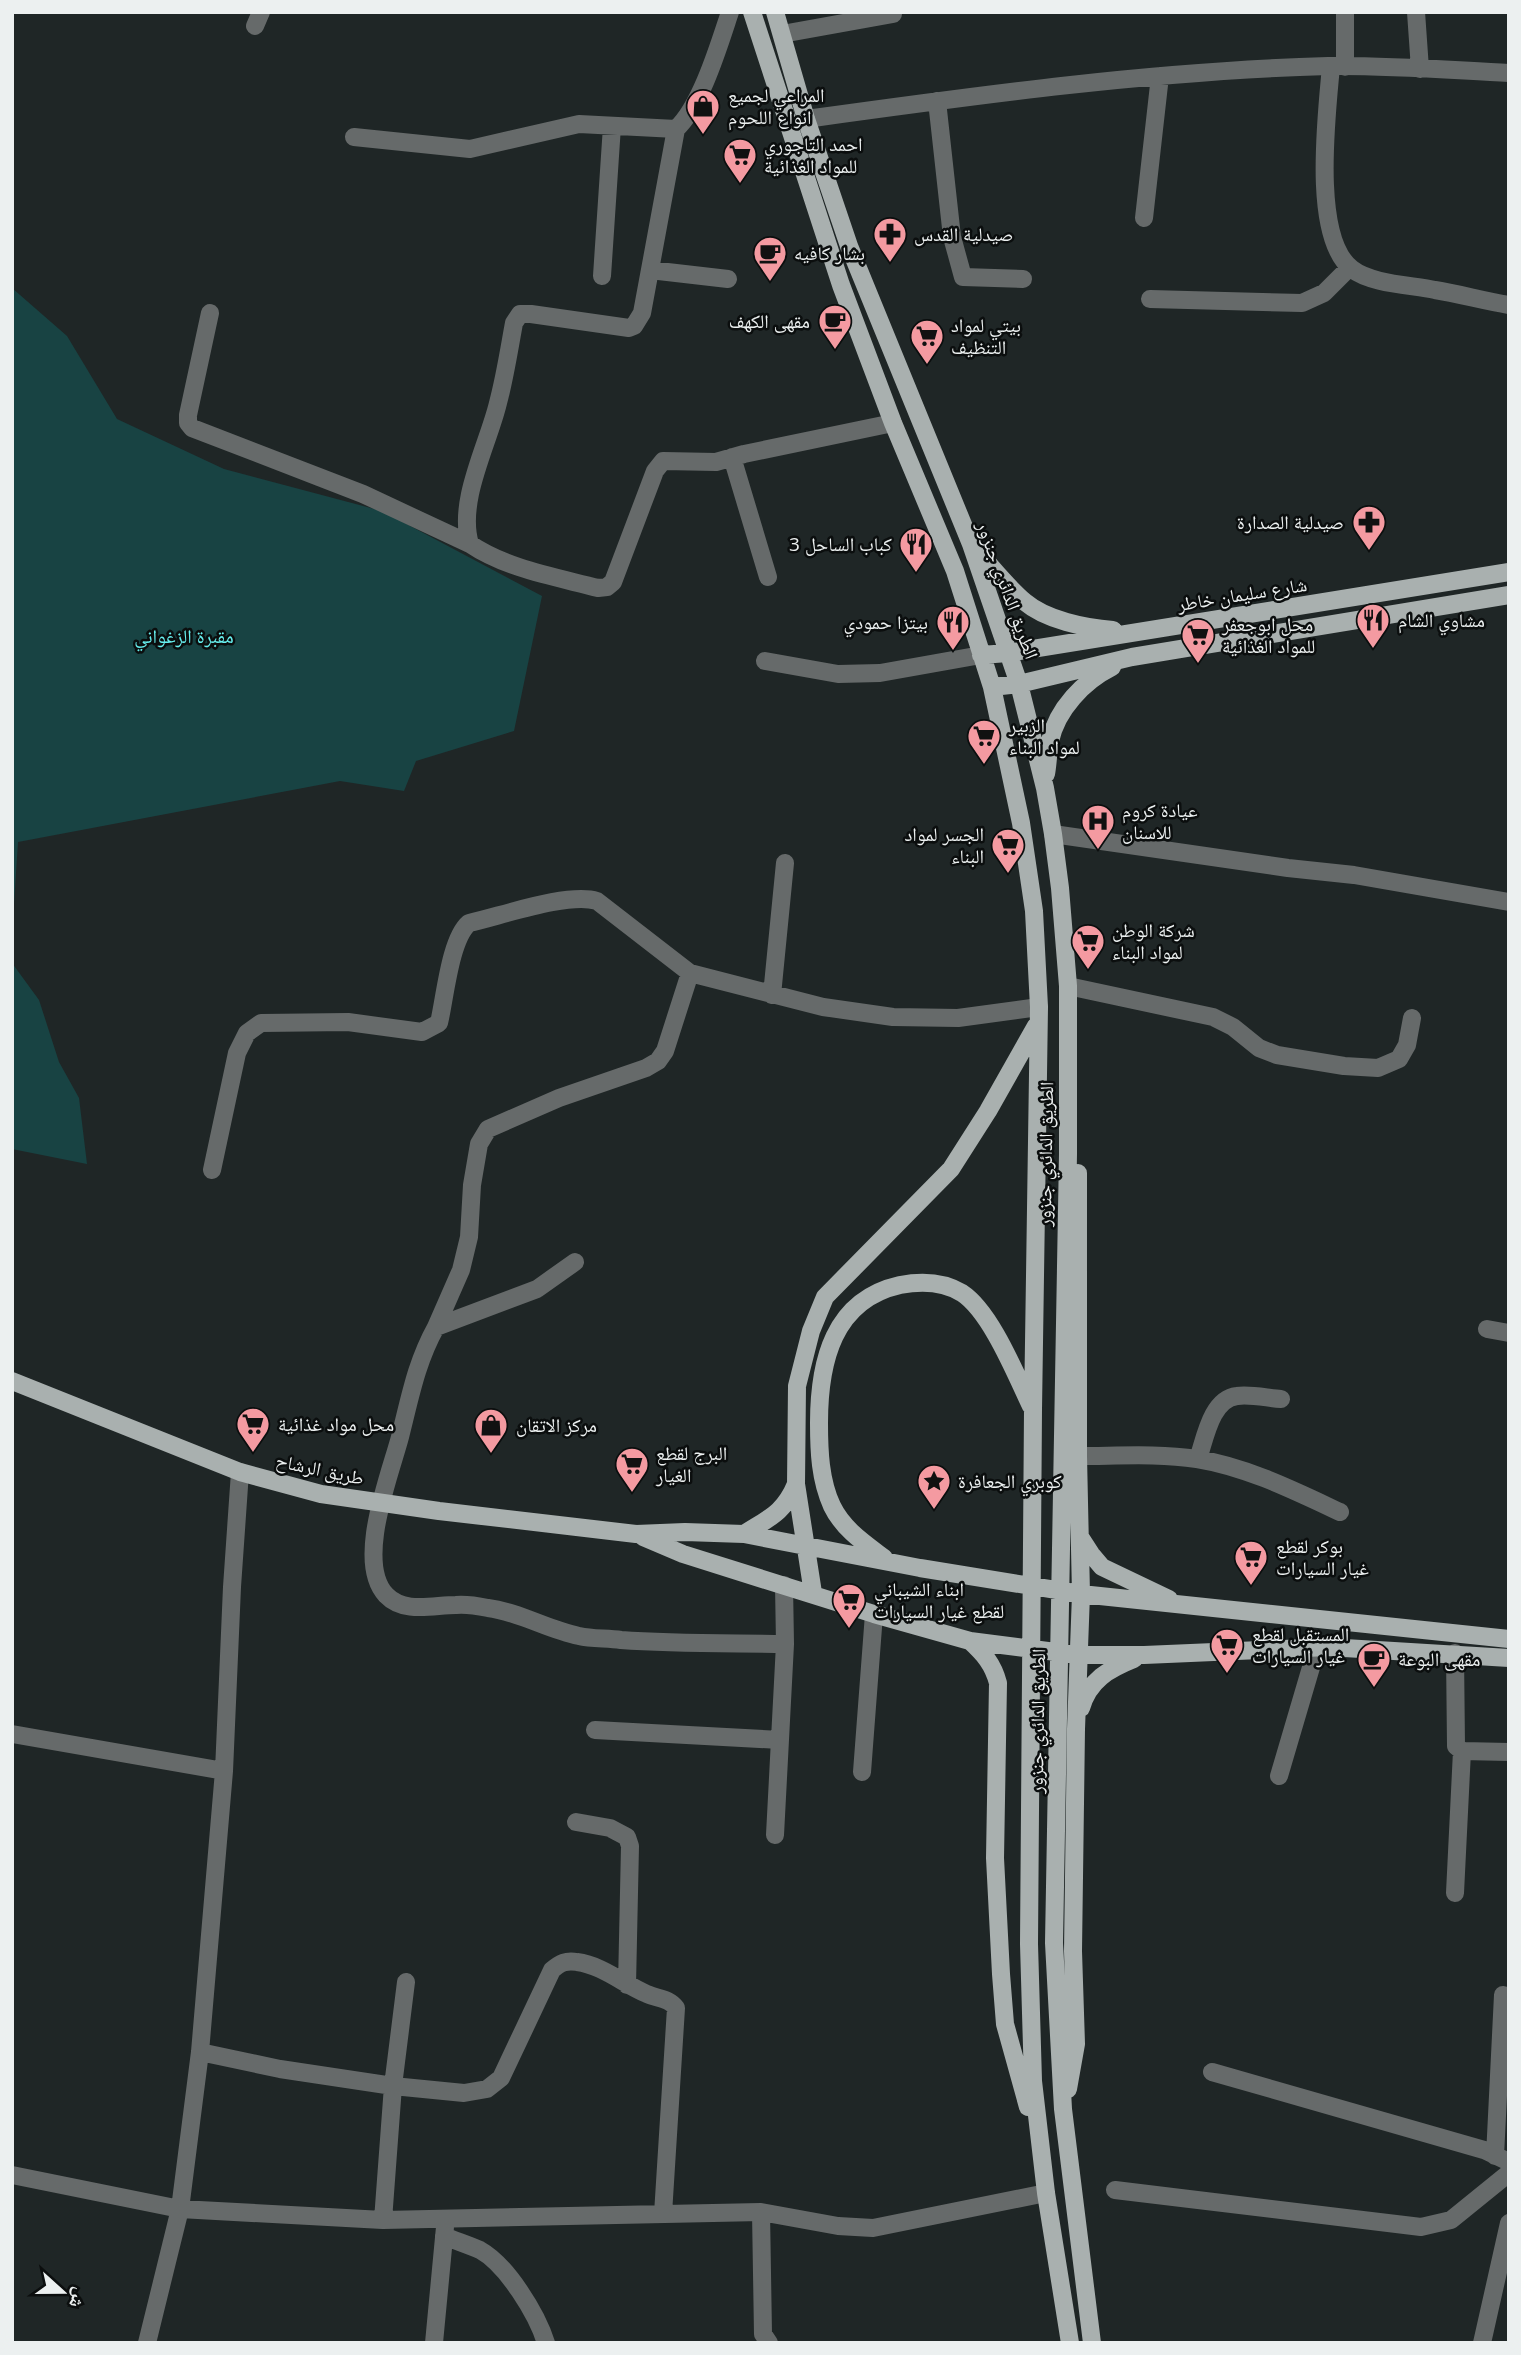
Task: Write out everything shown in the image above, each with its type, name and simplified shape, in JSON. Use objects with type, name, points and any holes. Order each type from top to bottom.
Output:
[{"type":"main road","name":"الطريق الدائري جنزور","points":[[752,12],[841,285],[893,423],[955,571],[992,687],[1021,823],[1034,911],[1039,1015],[1029,1944],[1033,2081],[1046,2193],[1070,2343]]},
{"type":"main road","name":"الطريق الدائري جنزور","points":[[775,12],[806,119],[849,246],[971,544],[1009,653],[1045,788],[1054,834],[1068,986],[1054,1943],[1063,2109],[1093,2343]]},
{"type":"main road","points":[[971,544],[1026,603],[1044,613],[1098,629],[1141,631]]},
{"type":"main road","name":"شارع سليمان خاطر","points":[[981,655],[1009,653],[1509,572]]},
{"type":"main road","points":[[992,687],[1019,684],[1132,657],[1509,596]]},
{"type":"main road","points":[[1045,788],[1050,739],[1065,708],[1097,675],[1132,657]]},
{"type":"main road","points":[[813,1593],[796,1484],[797,1386],[811,1331],[825,1297],[951,1169],[988,1111],[1039,1015]]},
{"type":"main road","points":[[1063,2109],[1076,2044],[1073,1951],[1081,1594],[1078,1171],[1074,1101],[1068,1060]]},
{"type":"main road","points":[[887,1560],[843,1524],[832,1506],[822,1477],[819,1402],[824,1366],[831,1343],[848,1315],[880,1290],[909,1283],[934,1283],[961,1293],[979,1308],[1033,1410]]},
{"type":"main road","name":"طريق الرشاح","points":[[12,1381],[240,1472],[321,1494],[636,1534]]},
{"type":"main road","points":[[744,1534],[773,1517],[782,1508],[796,1484]]},
{"type":"main road","points":[[636,1534],[744,1534],[1081,1594],[1509,1639]]},
{"type":"main road","points":[[636,1534],[683,1554],[970,1641],[1079,1655],[1144,1655],[1317,1647],[1509,1658]]},
{"type":"main road","points":[[1080,1536],[1102,1567],[1185,1606]]},
{"type":"main road","points":[[970,1641],[986,1656],[998,1683],[995,1858],[1005,2024],[1027,2105],[1038,2125]]},
{"type":"main road","points":[[1076,1729],[1084,1699],[1097,1680],[1107,1670],[1144,1655]]},
{"type":"street","points":[[470,544],[467,533],[472,487],[498,404],[516,319],[520,314],[531,314],[629,328],[634,326],[642,313],[676,129],[690,113],[730,12]]},
{"type":"street","points":[[1345,12],[1325,147],[1328,217],[1333,242],[1349,268],[1360,275],[1509,305]]},
{"type":"street","points":[[1416,12],[1420,69]]},
{"type":"street","points":[[782,34],[896,13]]},
{"type":"street","points":[[806,119],[1160,76],[1338,66],[1509,73]]},
{"type":"street","points":[[1144,218],[1160,76]]},
{"type":"street","points":[[937,101],[951,237],[959,269],[963,277],[1023,279]]},
{"type":"street","points":[[354,137],[470,149],[579,124],[676,129]]},
{"type":"street","points":[[602,276],[612,126]]},
{"type":"street","points":[[1150,299],[1302,303],[1324,293],[1349,268]]},
{"type":"street","points":[[650,270],[728,279]]},
{"type":"street","points":[[211,313],[188,415],[188,423],[192,428],[363,494],[483,552],[536,572],[598,588],[607,587],[613,582],[663,461],[716,462],[893,423]]},
{"type":"street","points":[[732,457],[768,577]]},
{"type":"street","points":[[765,661],[838,674],[880,673],[981,655]]},
{"type":"street","points":[[1054,834],[1354,875],[1509,902]]},
{"type":"street","points":[[772,995],[785,863]]},
{"type":"street","points":[[212,1170],[237,1054],[247,1033],[261,1023],[348,1022],[422,1032],[433,1028],[439,1023],[460,935],[469,923],[584,897],[607,907],[690,973],[772,995],[823,1007],[893,1017],[1039,1015]]},
{"type":"street","points":[[690,973],[665,1051],[658,1061],[627,1076],[559,1098],[488,1129],[479,1144],[472,1185],[469,1237],[457,1281],[421,1358],[412,1384],[400,1437],[380,1503],[373,1568],[378,1585],[387,1597],[398,1604],[419,1608],[457,1604],[490,1608],[515,1613],[579,1636],[653,1642],[786,1644]]},
{"type":"street","points":[[1068,986],[1213,1017],[1233,1027],[1259,1048],[1277,1055],[1344,1066],[1378,1068],[1399,1059],[1407,1045],[1412,1018]]},
{"type":"street","points":[[436,1327],[537,1289],[575,1262]]},
{"type":"street","points":[[1486,1329],[1509,1333]]},
{"type":"street","points":[[1198,1459],[1215,1411],[1225,1399],[1237,1396],[1281,1399]]},
{"type":"street","points":[[1078,1456],[1154,1455],[1198,1459],[1293,1489],[1340,1512]]},
{"type":"street","points":[[147,2343],[180,2209],[200,2052],[223,1770],[240,1472]]},
{"type":"street","points":[[775,1835],[786,1644],[784,1585]]},
{"type":"street","points":[[862,1772],[874,1614]]},
{"type":"street","points":[[1279,1776],[1317,1647]]},
{"type":"street","points":[[1455,1653],[1456,1746],[1462,1751],[1509,1752]]},
{"type":"street","points":[[595,1730],[780,1740]]},
{"type":"street","points":[[12,1734],[223,1770]]},
{"type":"street","points":[[1455,1893],[1462,1751]]},
{"type":"street","points":[[576,1822],[610,1828],[627,1837],[630,1846],[627,1984]]},
{"type":"street","points":[[200,2052],[280,2069],[393,2086],[464,2093],[487,2089],[501,2078],[552,1970],[561,1963],[577,1962],[595,1967],[627,1984],[672,2002],[676,2008],[663,2214]]},
{"type":"street","points":[[383,2220],[393,2086],[406,1982]]},
{"type":"street","points":[[1212,2072],[1471,2146],[1502,2159],[1503,1994]]},
{"type":"street","points":[[1115,2190],[1421,2227],[1451,2220],[1509,2173]]},
{"type":"street","points":[[12,2175],[180,2209],[383,2220],[445,2228],[663,2214],[761,2212],[838,2226],[873,2228],[1046,2193]]},
{"type":"street","points":[[761,2212],[763,2334],[768,2343]]},
{"type":"street","points":[[1482,2343],[1509,2222]]},
{"type":"street","points":[[434,2343],[445,2228]]},
{"type":"street","points":[[445,2228],[482,2251],[502,2269],[523,2297],[546,2343]]},
{"type":"green space","name":"مقبرة الزغواني","points":[[12,288],[67,336],[117,419],[224,469],[382,511],[542,596],[514,731],[416,761],[404,791],[340,781],[18,842],[12,935]]},
{"type":"green space","points":[[12,963],[39,1000],[59,1062],[79,1098],[87,1164],[12,1149]]},
{"type":"place","name":"المراعي لجميع انواع اللحوم","points":[[703,136]]},
{"type":"place","name":"احمد التاجوري للمواد الغذائية","points":[[740,185]]},
{"type":"place","name":"صيدلية القدس","points":[[890,264]]},
{"type":"place","name":"بشار كافيه","points":[[770,283]]},
{"type":"place","name":"مقهى الكهف","points":[[835,351]]},
{"type":"place","name":"بيتي لمواد التنظيف","points":[[927,366]]},
{"type":"place","name":"صيدلية الصدارة","points":[[1369,552]]},
{"type":"place","name":"كباب الساحل 3","points":[[916,574]]},
{"type":"place","name":"مشاوي الشام","points":[[1373,650]]},
{"type":"place","name":"بيتزا حمودي","points":[[953,652]]},
{"type":"place","name":"محل ابوجعفر للمواد الغذائية","points":[[1198,665]]},
{"type":"place","name":"الزبير لمواد البناء","points":[[984,766]]},
{"type":"place","name":"عيادة كروم للاسنان","points":[[1098,851]]},
{"type":"place","name":"الجسر لمواد البناء","points":[[1008,875]]},
{"type":"place","name":"شركة الوطن لمواد البناء","points":[[1088,971]]},
{"type":"place","name":"محل مواد غذائية","points":[[253,1454]]},
{"type":"place","name":"مركز الاتقان","points":[[491,1455]]},
{"type":"place","name":"البرج لقطع الغيار","points":[[632,1494]]},
{"type":"place","name":"كوبري الجعافرة","points":[[934,1511]]},
{"type":"place","name":"بوكر لقطع غيار السيارات","points":[[1251,1587]]},
{"type":"place","name":"ابناء الشيباني لقطع غيار السيارات","points":[[849,1630]]},
{"type":"place","name":"المستقبل لقطع غيار السيارات","points":[[1227,1675]]},
{"type":"place","name":"مقهى البوعة","points":[[1374,1689]]}]
